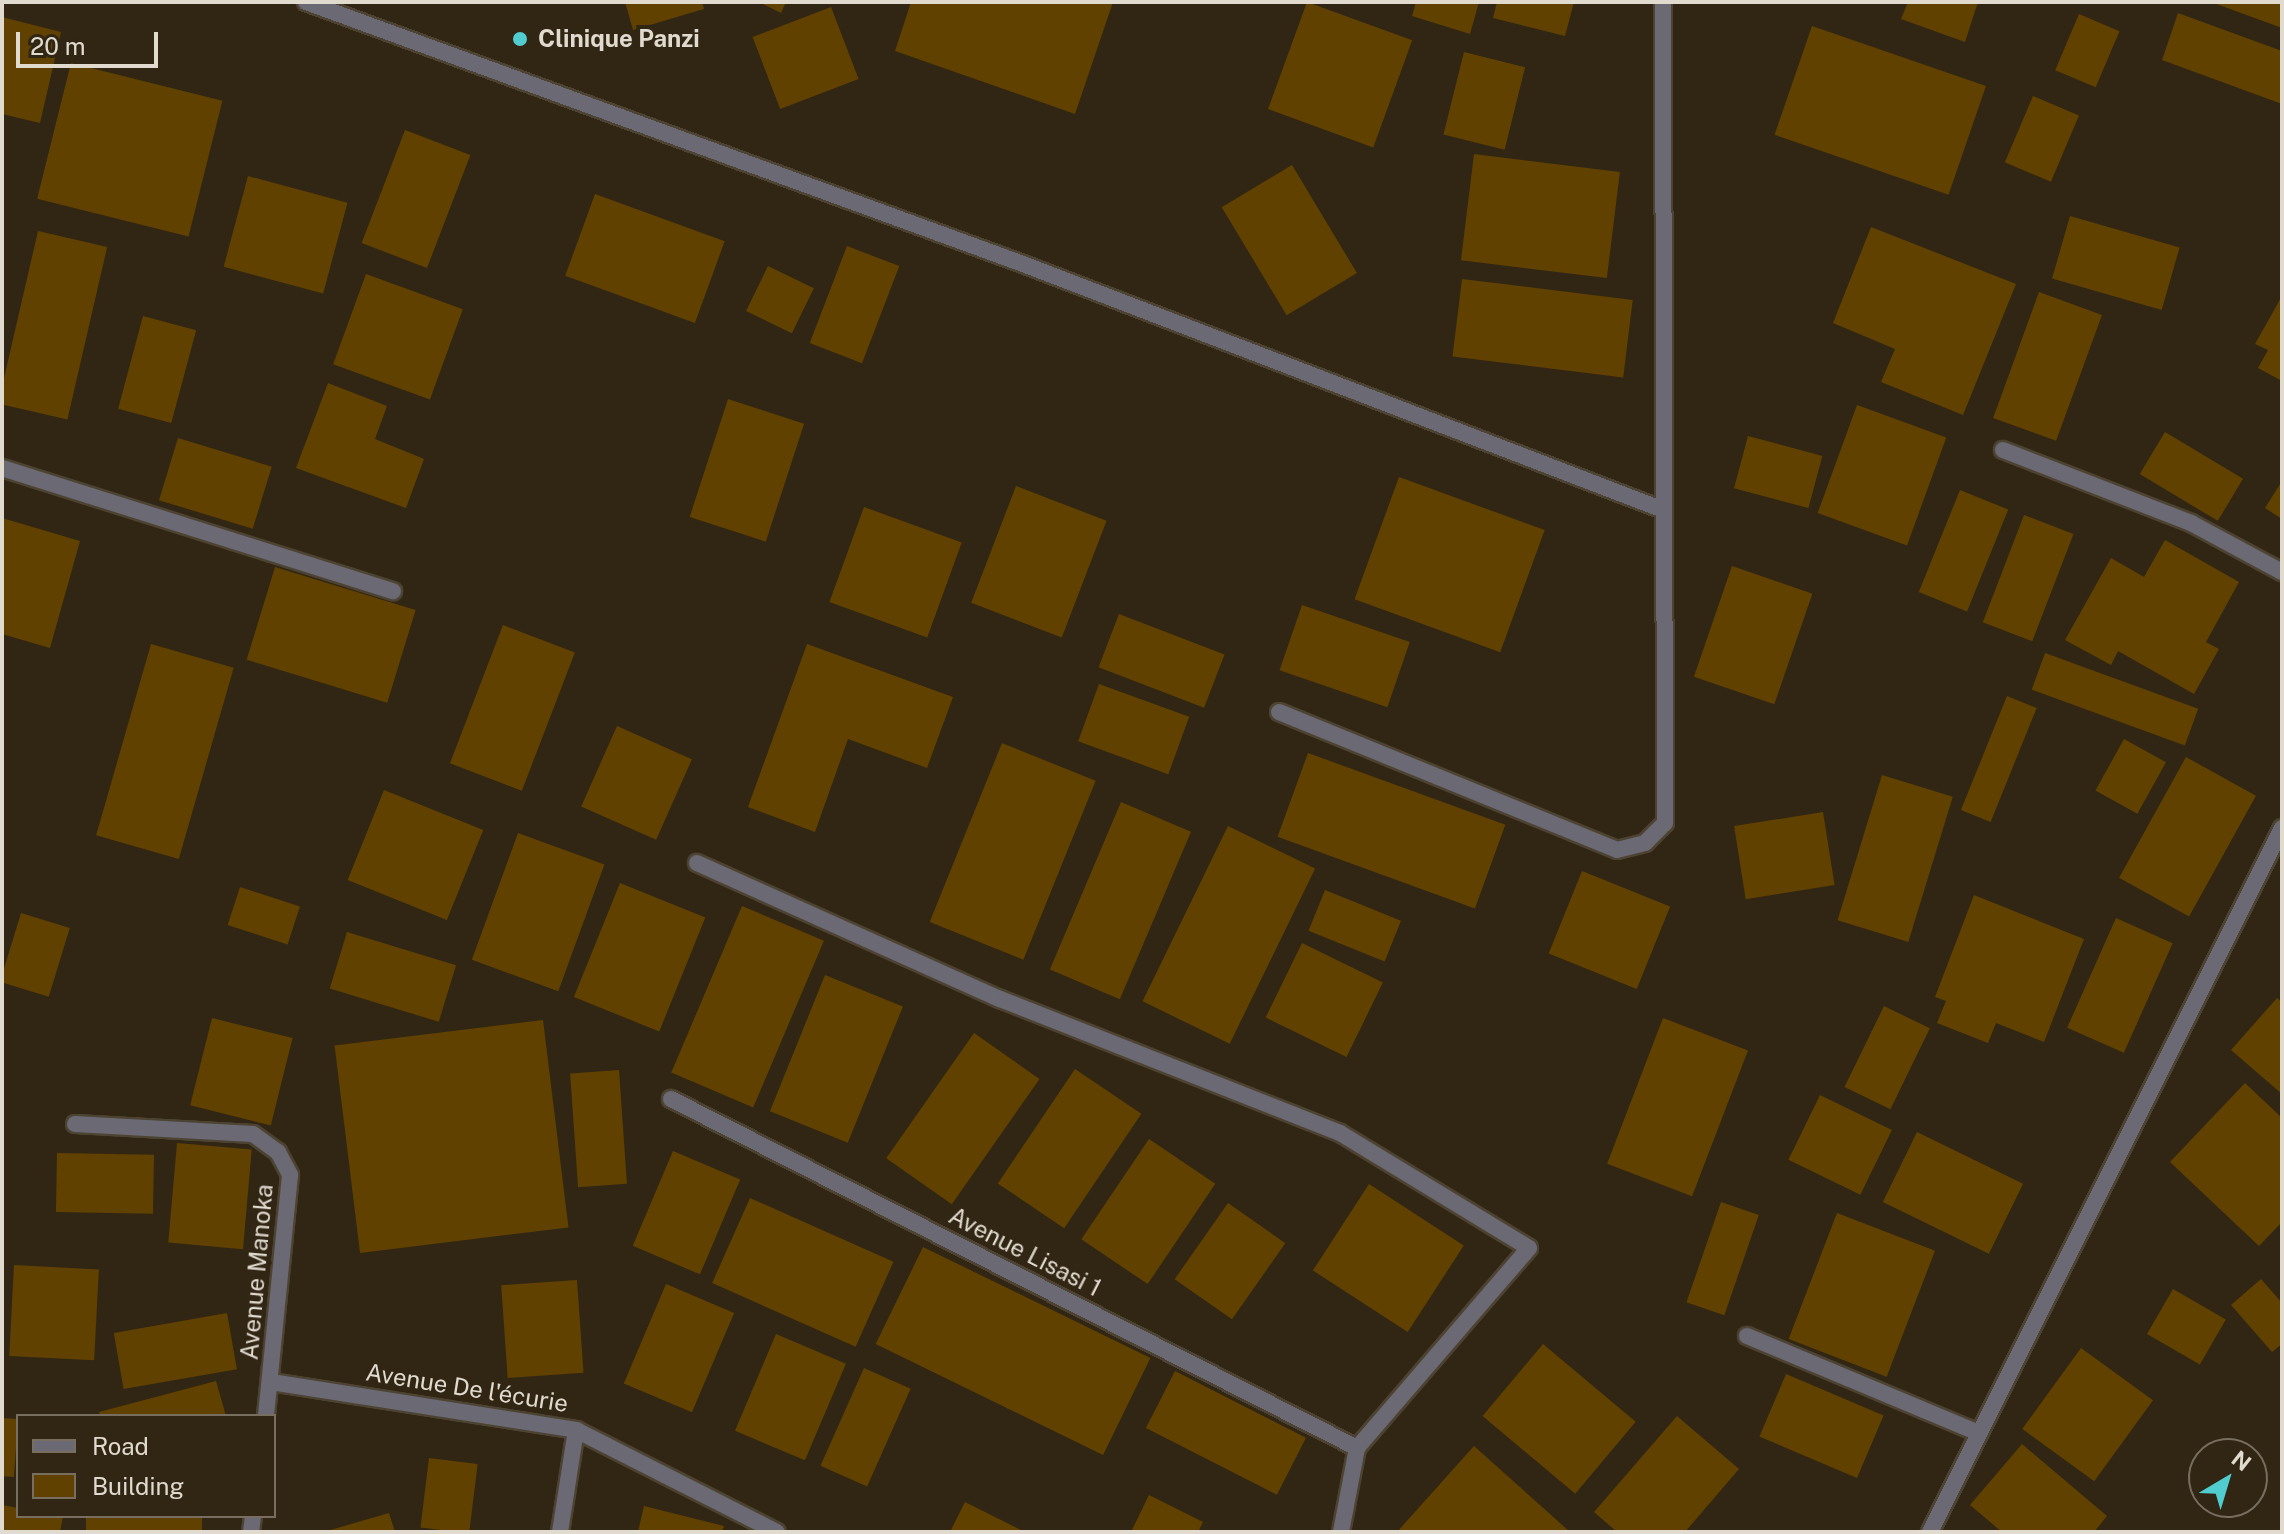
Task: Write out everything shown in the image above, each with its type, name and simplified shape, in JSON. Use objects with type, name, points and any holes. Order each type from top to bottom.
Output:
[{"type":"street","points":[[306,2],[1023,264],[1661,509]]},
{"type":"street","points":[[1279,712],[1617,850],[1645,843],[1665,823],[1661,509],[1663,2]]},
{"type":"street","points":[[2003,450],[2191,523],[2282,572]]},
{"type":"street","points":[[2,468],[393,591]]},
{"type":"street","points":[[1930,1532],[1976,1432],[2282,828]]},
{"type":"street","points":[[697,863],[1000,999],[1340,1133],[1529,1248],[1357,1448],[1341,1532]]},
{"type":"street","name":"Avenue Lisasi 1","points":[[671,1099],[1357,1448]]},
{"type":"street","name":"Avenue Manoka","points":[[75,1124],[253,1134],[278,1152],[290,1175],[266,1414]]},
{"type":"street","points":[[1747,1336],[1976,1432]]},
{"type":"street","name":"Avenue De l'écurie","points":[[271,1382],[576,1430],[777,1532]]},
{"type":"street","points":[[560,1532],[576,1430]]},
{"type":"building","points":[[625,2],[702,2],[704,9],[633,30]]},
{"type":"building","points":[[759,2],[786,2],[781,13]]},
{"type":"building","points":[[911,2],[1113,2],[1075,114],[895,51]]},
{"type":"building","points":[[1307,2],[1412,40],[1373,147],[1268,109]]},
{"type":"building","points":[[1416,2],[1479,2],[1470,34],[1412,16]]},
{"type":"building","points":[[1497,2],[1574,2],[1565,36],[1493,18]]},
{"type":"building","points":[[1908,2],[1978,2],[1965,42],[1901,19]]},
{"type":"building","points":[[2211,2],[2282,2],[2282,28]]},
{"type":"building","points":[[831,7],[859,79],[780,109],[753,37]]},
{"type":"building","points":[[2178,13],[2282,51],[2282,104],[2162,60]]},
{"type":"building","points":[[2079,14],[2120,31],[2096,87],[2055,70]]},
{"type":"building","points":[[2,17],[61,32],[40,123],[2,114]]},
{"type":"building","points":[[1812,26],[1986,86],[1949,195],[1775,135]]},
{"type":"building","points":[[1464,52],[1525,67],[1505,150],[1443,134]]},
{"type":"building","points":[[71,63],[222,101],[188,237],[37,199]]},
{"type":"building","points":[[2033,96],[2079,116],[2051,182],[2005,162]]},
{"type":"building","points":[[405,130],[470,155],[427,268],[362,243]]},
{"type":"building","points":[[1474,154],[1620,172],[1607,278],[1461,260]]},
{"type":"building","points":[[1292,165],[1357,273],[1287,315],[1222,207]]},
{"type":"building","points":[[248,176],[347,203],[323,293],[224,267]]},
{"type":"building","points":[[595,194],[725,241],[695,323],[565,276]]},
{"type":"building","points":[[2070,216],[2180,247],[2162,310],[2052,278]]},
{"type":"building","points":[[1871,227],[2016,284],[1963,415],[1881,382],[1895,349],[1833,323]]},
{"type":"building","points":[[38,231],[107,247],[67,419],[2,404],[2,387]]},
{"type":"building","points":[[847,246],[899,266],[862,363],[810,343]]},
{"type":"building","points":[[768,266],[814,288],[792,333],[746,311]]},
{"type":"building","points":[[366,274],[463,309],[430,399],[333,364]]},
{"type":"building","points":[[1462,279],[1633,300],[1623,377],[1452,356]]},
{"type":"building","points":[[2039,292],[2102,315],[2056,441],[1993,418]]},
{"type":"building","points":[[2282,296],[2282,381],[2258,368],[2268,350],[2255,344]]},
{"type":"building","points":[[143,316],[196,330],[171,423],[118,409]]},
{"type":"building","points":[[328,383],[387,406],[375,439],[424,459],[406,508],[296,468]]},
{"type":"building","points":[[728,399],[804,424],[766,542],[690,517]]},
{"type":"building","points":[[1857,405],[1946,437],[1907,546],[1818,513]]},
{"type":"building","points":[[2165,432],[2243,479],[2218,521],[2140,474]]},
{"type":"building","points":[[1748,436],[1822,456],[1808,508],[1734,488]]},
{"type":"building","points":[[178,438],[272,467],[253,529],[159,500]]},
{"type":"building","points":[[1399,477],[1545,530],[1500,652],[1355,599]]},
{"type":"building","points":[[2282,481],[2282,519],[2265,508]]},
{"type":"building","points":[[1016,486],[1107,521],[1062,637],[971,603]]},
{"type":"building","points":[[1960,490],[2008,509],[1967,611],[1919,592]]},
{"type":"building","points":[[864,507],[962,543],[927,637],[829,602]]},
{"type":"building","points":[[2024,515],[2073,534],[2032,641],[1983,622]]},
{"type":"building","points":[[2,518],[80,541],[50,648],[2,634]]},
{"type":"building","points":[[2165,540],[2239,582],[2206,642],[2219,649],[2194,694],[2118,651],[2111,665],[2065,640],[2111,558],[2144,577]]},
{"type":"building","points":[[1732,566],[1812,594],[1774,704],[1694,677]]},
{"type":"building","points":[[275,567],[416,610],[387,703],[247,660]]},
{"type":"building","points":[[1302,605],[1410,642],[1387,707],[1280,670]]},
{"type":"building","points":[[1119,614],[1224,654],[1204,708],[1099,667]]},
{"type":"building","points":[[503,625],[575,653],[522,791],[450,763]]},
{"type":"building","points":[[151,644],[234,668],[179,859],[96,835]]},
{"type":"building","points":[[807,644],[953,697],[927,768],[848,739],[815,832],[748,807]]},
{"type":"building","points":[[2045,653],[2198,709],[2185,745],[2032,690]]},
{"type":"building","points":[[1099,684],[1189,717],[1168,774],[1078,741]]},
{"type":"building","points":[[2007,696],[2037,708],[1991,822],[1961,810]]},
{"type":"building","points":[[617,726],[692,759],[656,840],[581,806]]},
{"type":"building","points":[[2124,739],[2166,762],[2137,814],[2095,791]]},
{"type":"building","points":[[1002,743],[1096,781],[1023,960],[930,922]]},
{"type":"building","points":[[1308,753],[1505,825],[1475,908],[1278,837]]},
{"type":"building","points":[[2186,757],[2256,796],[2189,916],[2119,878]]},
{"type":"building","points":[[1882,775],[1953,797],[1908,942],[1838,920]]},
{"type":"building","points":[[384,790],[483,830],[447,920],[348,880]]},
{"type":"building","points":[[1121,802],[1191,832],[1120,999],[1050,970]]},
{"type":"building","points":[[1823,812],[1835,885],[1746,899],[1734,826]]},
{"type":"building","points":[[1228,826],[1315,869],[1230,1044],[1143,1001]]},
{"type":"building","points":[[518,833],[604,864],[558,991],[472,960]]},
{"type":"building","points":[[1582,871],[1670,907],[1637,989],[1549,954]]},
{"type":"building","points":[[620,883],[705,917],[659,1032],[574,997]]},
{"type":"building","points":[[240,887],[300,906],[288,945],[228,925]]},
{"type":"building","points":[[1325,890],[1401,921],[1385,962],[1309,931]]},
{"type":"building","points":[[1974,895],[2084,939],[2044,1042],[1996,1023],[1988,1043],[1937,1023],[1946,1001],[1935,997]]},
{"type":"building","points":[[742,906],[824,941],[753,1107],[671,1073]]},
{"type":"building","points":[[21,913],[70,928],[49,997],[2,982]]},
{"type":"building","points":[[2116,918],[2173,943],[2124,1053],[2067,1028]]},
{"type":"building","points":[[347,932],[456,965],[439,1022],[330,988]]},
{"type":"building","points":[[1302,943],[1383,982],[1347,1057],[1266,1018]]},
{"type":"building","points":[[825,975],[903,1006],[848,1143],[770,1111]]},
{"type":"building","points":[[2277,998],[2282,1002],[2282,1094],[2231,1050]]},
{"type":"building","points":[[1884,1006],[1930,1028],[1890,1109],[1845,1087]]},
{"type":"building","points":[[212,1018],[293,1038],[271,1125],[190,1105]]},
{"type":"building","points":[[1663,1018],[1748,1051],[1692,1196],[1607,1164]]},
{"type":"building","points":[[543,1020],[568,1227],[360,1253],[335,1046]]},
{"type":"building","points":[[974,1033],[1040,1079],[952,1204],[886,1158]]},
{"type":"building","points":[[1075,1069],[1141,1114],[1064,1228],[998,1183]]},
{"type":"building","points":[[619,1070],[627,1184],[578,1187],[570,1073]]},
{"type":"building","points":[[2245,1083],[2282,1118],[2282,1222],[2259,1246],[2170,1162]]},
{"type":"building","points":[[1820,1095],[1892,1130],[1860,1195],[1788,1160]]},
{"type":"building","points":[[1917,1132],[2023,1184],[1989,1254],[1883,1202]]},
{"type":"building","points":[[1149,1139],[1215,1184],[1148,1284],[1081,1239]]},
{"type":"building","points":[[177,1143],[252,1150],[243,1249],[168,1243]]},
{"type":"building","points":[[673,1151],[740,1180],[700,1274],[633,1246]]},
{"type":"building","points":[[57,1153],[154,1155],[153,1214],[56,1212]]},
{"type":"building","points":[[1369,1184],[1464,1246],[1408,1332],[1313,1270]]},
{"type":"building","points":[[750,1198],[893,1262],[856,1347],[712,1283]]},
{"type":"building","points":[[1721,1202],[1759,1215],[1724,1315],[1686,1302]]},
{"type":"building","points":[[1228,1203],[1285,1243],[1232,1319],[1175,1279]]},
{"type":"building","points":[[1837,1213],[1935,1251],[1887,1377],[1789,1339]]},
{"type":"building","points":[[923,1247],[1150,1358],[1103,1455],[876,1344]]},
{"type":"building","points":[[14,1265],[99,1269],[94,1360],[9,1356]]},
{"type":"building","points":[[2261,1279],[2282,1303],[2282,1344],[2272,1352],[2231,1305]]},
{"type":"building","points":[[577,1280],[583,1373],[508,1378],[501,1285]]},
{"type":"building","points":[[666,1284],[734,1313],[692,1412],[624,1383]]},
{"type":"building","points":[[2173,1289],[2226,1320],[2200,1365],[2147,1334]]},
{"type":"building","points":[[227,1313],[237,1369],[124,1389],[114,1333]]},
{"type":"building","points":[[776,1334],[846,1364],[805,1460],[735,1431]]},
{"type":"building","points":[[1543,1344],[1636,1422],[1575,1494],[1483,1416]]},
{"type":"building","points":[[2081,1348],[2153,1400],[2094,1481],[2022,1429]]},
{"type":"building","points":[[864,1368],[911,1389],[867,1486],[820,1466]]},
{"type":"building","points":[[1175,1371],[1306,1438],[1277,1495],[1146,1428]]},
{"type":"building","points":[[1786,1374],[1884,1415],[1857,1478],[1759,1437]]},
{"type":"building","points":[[216,1381],[225,1414],[100,1414]]},
{"type":"building","points":[[1677,1416],[1739,1469],[1685,1532],[1617,1532],[1594,1512]]},
{"type":"building","points":[[2,1418],[16,1419],[14,1477],[2,1476]]},
{"type":"building","points":[[2022,1444],[2107,1516],[2094,1532],[2002,1532],[1970,1505]]},
{"type":"building","points":[[1474,1446],[1570,1532],[1397,1532]]},
{"type":"building","points":[[429,1458],[478,1464],[469,1532],[420,1527]]},
{"type":"building","points":[[1149,1495],[1203,1522],[1198,1532],[1131,1532]]},
{"type":"building","points":[[965,1502],[1025,1532],[950,1532]]},
{"type":"building","points":[[2,1505],[16,1508],[16,1518],[63,1518],[60,1532],[2,1532]]},
{"type":"building","points":[[644,1506],[724,1526],[722,1532],[638,1532]]},
{"type":"building","points":[[389,1513],[395,1532],[327,1531]]},
{"type":"building","points":[[86,1518],[202,1518],[202,1532],[86,1532]]},
{"type":"place","name":"Clinique Panzi","points":[[520,39]]}]
